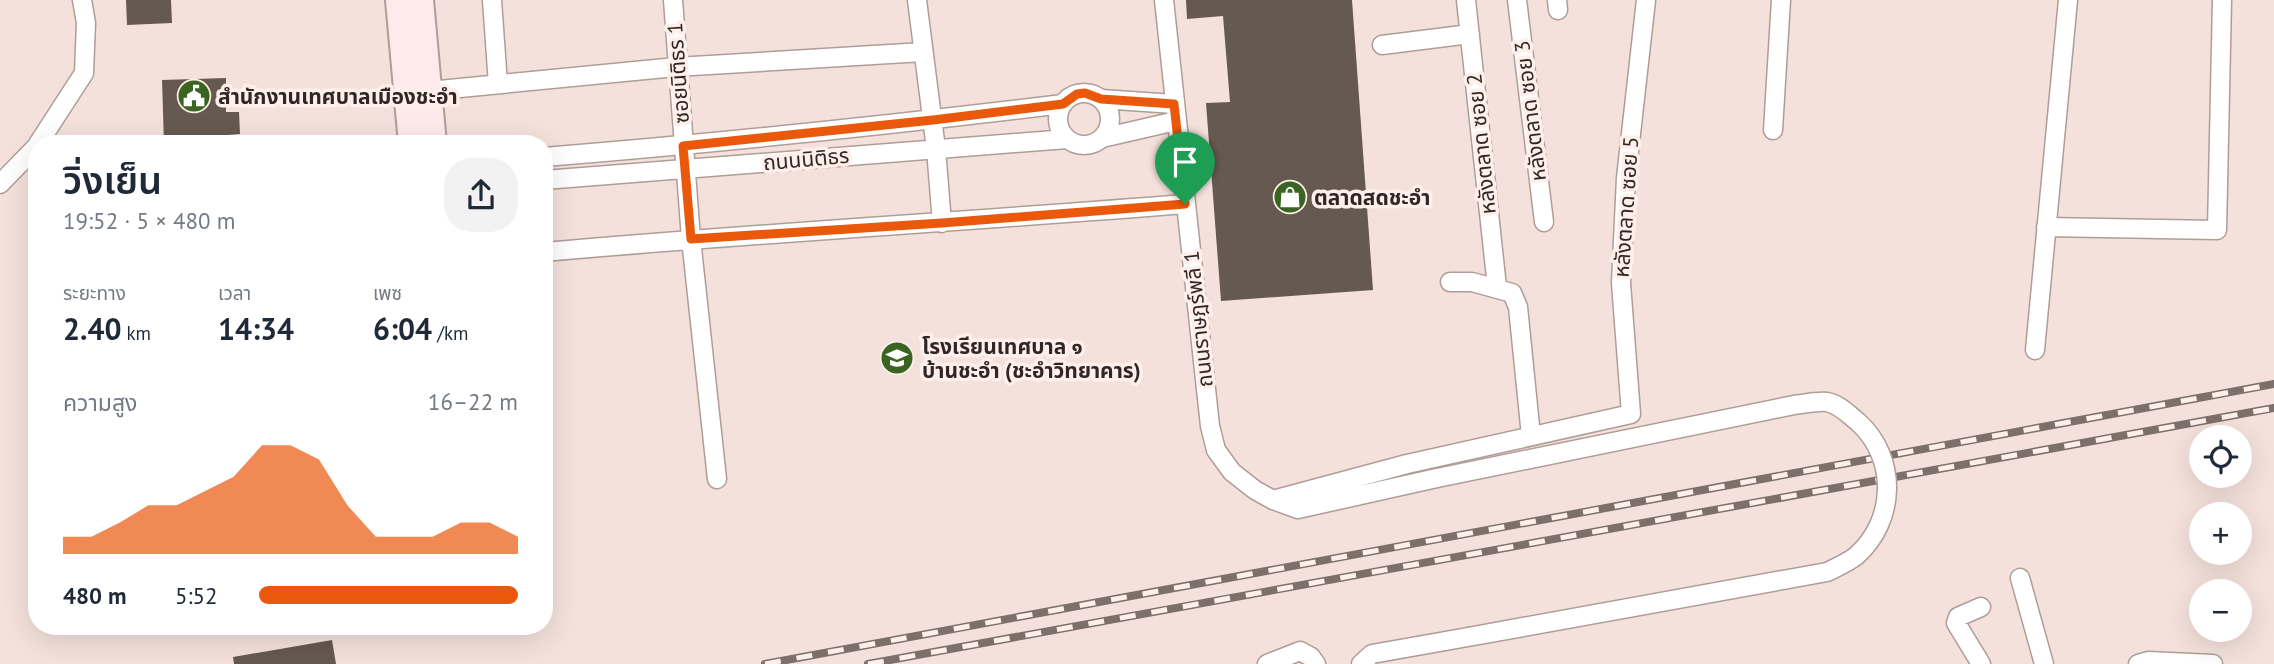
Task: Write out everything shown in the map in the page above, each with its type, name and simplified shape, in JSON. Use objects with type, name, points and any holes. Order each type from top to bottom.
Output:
[{"type":"street","points":[[44,135],[84,73],[86,23],[82,0]]},
{"type":"street","points":[[398,0],[410,135]]},
{"type":"street","points":[[421,0],[433,135]]},
{"type":"street","points":[[492,0],[498,84]]},
{"type":"street","name":"ซอยนิติธร 1","points":[[673,0],[691,239],[717,479]]},
{"type":"street","points":[[917,0],[933,120],[942,223]]},
{"type":"street","name":"ถนนราษฎร์พลี 1","points":[[1164,0],[1210,426],[1216,450],[1232,472],[1255,490],[1298,509],[1794,405],[1826,402],[1848,413],[1863,426],[1878,447],[1884,464],[1889,498],[1884,517],[1857,555],[1827,572],[1468,636],[1368,661]]},
{"type":"street","name":"หลังตลาด ซอย 2","points":[[1466,0],[1497,287]]},
{"type":"street","name":"หลังตลาด ซอย 3","points":[[1517,0],[1544,222]]},
{"type":"street","name":"หลังตลาด ซอย 5","points":[[1531,436],[1631,414],[1620,283],[1626,178],[1646,0]]},
{"type":"street","points":[[1773,130],[1781,0]]},
{"type":"street","points":[[2035,350],[2068,0]]},
{"type":"street","points":[[2046,227],[2217,230],[2222,0]]},
{"type":"street","points":[[1382,46],[1469,34]]},
{"type":"street","points":[[429,90],[676,67],[923,52]]},
{"type":"street","points":[[1077,94],[1094,95],[1101,99],[1175,113],[1087,145],[1079,145],[1067,139],[1058,121],[1063,104],[1077,94]]},
{"type":"street","points":[[1101,99],[1110,114],[1110,122],[1102,138]]},
{"type":"street","name":"ถนนนิติธร","points":[[553,156],[683,146],[1063,104]]},
{"type":"street","name":"ถนนนิติธร","points":[[553,179],[1067,139]]},
{"type":"street","points":[[0,184],[28,155]]},
{"type":"street","points":[[553,252],[691,239],[1185,204]]},
{"type":"street","points":[[1273,500],[1407,464],[1531,436],[1518,307],[1512,293],[1472,282],[1450,282]]},
{"type":"street","points":[[2020,578],[2044,664]]},
{"type":"street","points":[[1981,607],[1958,617],[1956,623],[1981,664]]},
{"type":"street","points":[[1267,664],[1300,651],[1311,657],[1316,664]]},
{"type":"street","points":[[2138,664],[2148,661],[2213,664]]},
{"type":"building","points":[[126,0],[171,0],[172,23],[127,25]]},
{"type":"building","name":"ตลาดสดชะอำ","points":[[1186,0],[1352,0],[1373,290],[1221,301],[1206,103],[1230,102],[1223,16],[1187,19]]},
{"type":"building","name":"สํานักงานเทศบาลเมืองชะอำ","points":[[226,78],[226,112],[239,112],[240,134],[164,135],[162,80]]},
{"type":"building","points":[[332,640],[336,664],[234,664],[233,657]]},
{"type":"railway","points":[[765,664],[2274,384]]},
{"type":"railway","points":[[868,664],[2274,408]]},
{"type":"place","name":"สํานักงานเทศบาลเมืองชะอำ","points":[[194,96]]},
{"type":"place","name":"ตลาดสดชะอำ","points":[[1290,197]]},
{"type":"place","name":"โรงเรียนเทศบาล ๑ บ้านชะอำ (ชะอำวิทยาคาร)","points":[[897,358]]},
{"type":"route","points":[[1085,93],[1101,99],[1174,104],[1185,204],[691,239],[683,146],[1063,104],[1069,98],[1085,93]]}]
